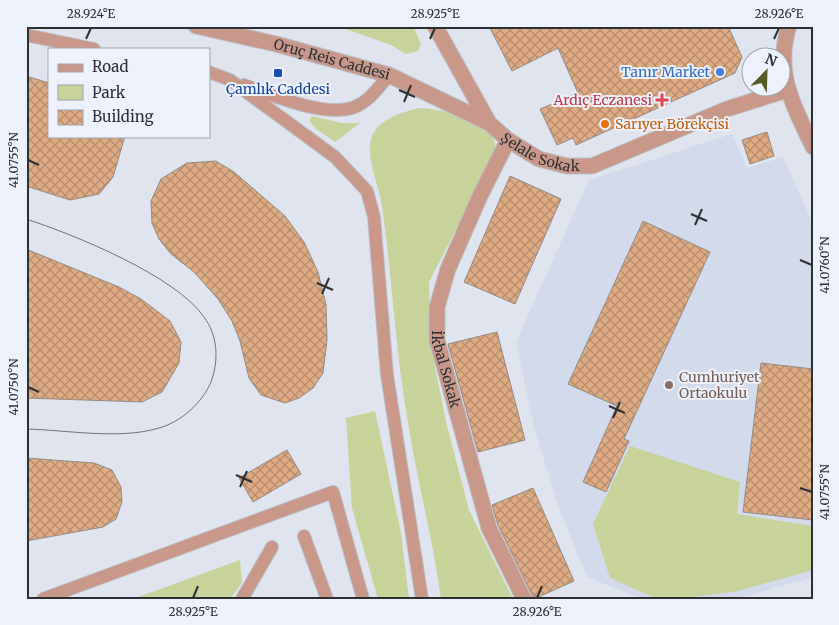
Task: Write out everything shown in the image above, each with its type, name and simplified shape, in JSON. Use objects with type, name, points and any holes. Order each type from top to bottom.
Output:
[{"type":"street","name":"Oruç Reis Caddesi","points":[[196,26],[276,44],[389,75],[489,123]]},
{"type":"street","name":"Şelale Sokak","points":[[435,26],[489,123],[508,140],[539,159],[567,166],[592,166],[727,109],[762,98]]},
{"type":"street","points":[[786,48],[789,26]]},
{"type":"street","points":[[791,98],[813,147]]},
{"type":"street","name":"İkbal Sokak","points":[[508,140],[480,196],[448,269],[437,307],[437,340],[489,528],[524,599]]},
{"type":"lane","points":[[26,34],[89,48]]},
{"type":"lane","points":[[210,72],[279,98],[338,111],[353,108],[370,97],[389,75]]},
{"type":"lane","points":[[230,80],[335,156],[367,191],[374,217],[387,375],[422,599]]},
{"type":"lane","points":[[43,599],[333,492],[363,599]]},
{"type":"lane","points":[[304,536],[327,599]]},
{"type":"lane","points":[[242,599],[272,547]]},
{"type":"shaded area","name":"Cumhuriyet Ortaokulu","points":[[732,134],[747,168],[783,157],[813,224],[813,577],[738,598],[642,599],[587,577],[559,508],[534,427],[516,342],[589,180]]},
{"type":"green space","points":[[337,26],[413,26],[421,44],[418,51],[406,54],[391,45]]},
{"type":"green space","points":[[420,108],[452,113],[475,122],[492,135],[495,145],[494,156],[429,282],[431,348],[447,426],[469,510],[513,599],[441,599],[434,553],[415,462],[399,364],[382,206],[371,163],[370,147],[374,132],[384,121],[398,114]]},
{"type":"green space","points":[[312,116],[342,123],[360,123],[335,142],[316,129],[309,120]]},
{"type":"green space","points":[[375,411],[401,533],[409,599],[378,599],[352,508],[346,418]]},
{"type":"green space","points":[[630,446],[740,482],[737,514],[813,526],[813,570],[738,591],[678,599],[657,599],[610,578],[593,524]]},
{"type":"green space","points":[[240,560],[242,583],[230,599],[133,599]]},
{"type":"building","points":[[489,26],[728,26],[742,57],[735,73],[576,145],[573,138],[557,145],[540,109],[578,93],[558,48],[512,71]]},
{"type":"building","points":[[26,76],[48,83],[48,138],[124,138],[113,177],[99,194],[70,200],[26,186]]},
{"type":"building","points":[[767,132],[774,156],[750,164],[742,140]]},
{"type":"building","points":[[216,161],[234,172],[285,216],[304,242],[318,272],[326,305],[327,340],[323,373],[313,388],[299,398],[285,403],[261,395],[249,378],[240,341],[232,321],[218,299],[194,272],[171,254],[159,239],[152,223],[151,201],[161,179],[187,163]]},
{"type":"building","points":[[510,176],[561,199],[515,304],[464,282]]},
{"type":"building","points":[[643,221],[710,252],[624,439],[629,441],[606,492],[583,482],[617,406],[568,384]]},
{"type":"building","points":[[26,249],[119,287],[141,299],[170,321],[181,342],[179,363],[162,392],[142,402],[26,398]]},
{"type":"building","points":[[497,332],[525,440],[478,452],[448,344]]},
{"type":"building","points":[[761,363],[813,369],[813,520],[743,512]]},
{"type":"building","points":[[287,450],[301,474],[253,502],[239,478]]},
{"type":"building","points":[[26,458],[94,463],[112,470],[121,487],[122,502],[116,519],[103,527],[26,541]]},
{"type":"building","points":[[533,488],[574,581],[534,599],[498,525],[492,505]]},
{"type":"tram line","points":[[26,219],[70,235],[122,258],[171,286],[204,317],[209,324],[216,348],[214,374],[207,390],[190,411],[167,425],[144,432],[110,434],[26,429]]},
{"type":"place","name":"Tanır Market","points":[[720,72]]},
{"type":"place","name":"Çamlık Caddesi","points":[[278,73]]},
{"type":"place","name":"Ardıç Eczanesi","points":[[662,100]]},
{"type":"place","name":"Sarıyer Börekçisi","points":[[605,124]]},
{"type":"place","name":"Cumhuriyet Ortaokulu","points":[[669,385]]}]
